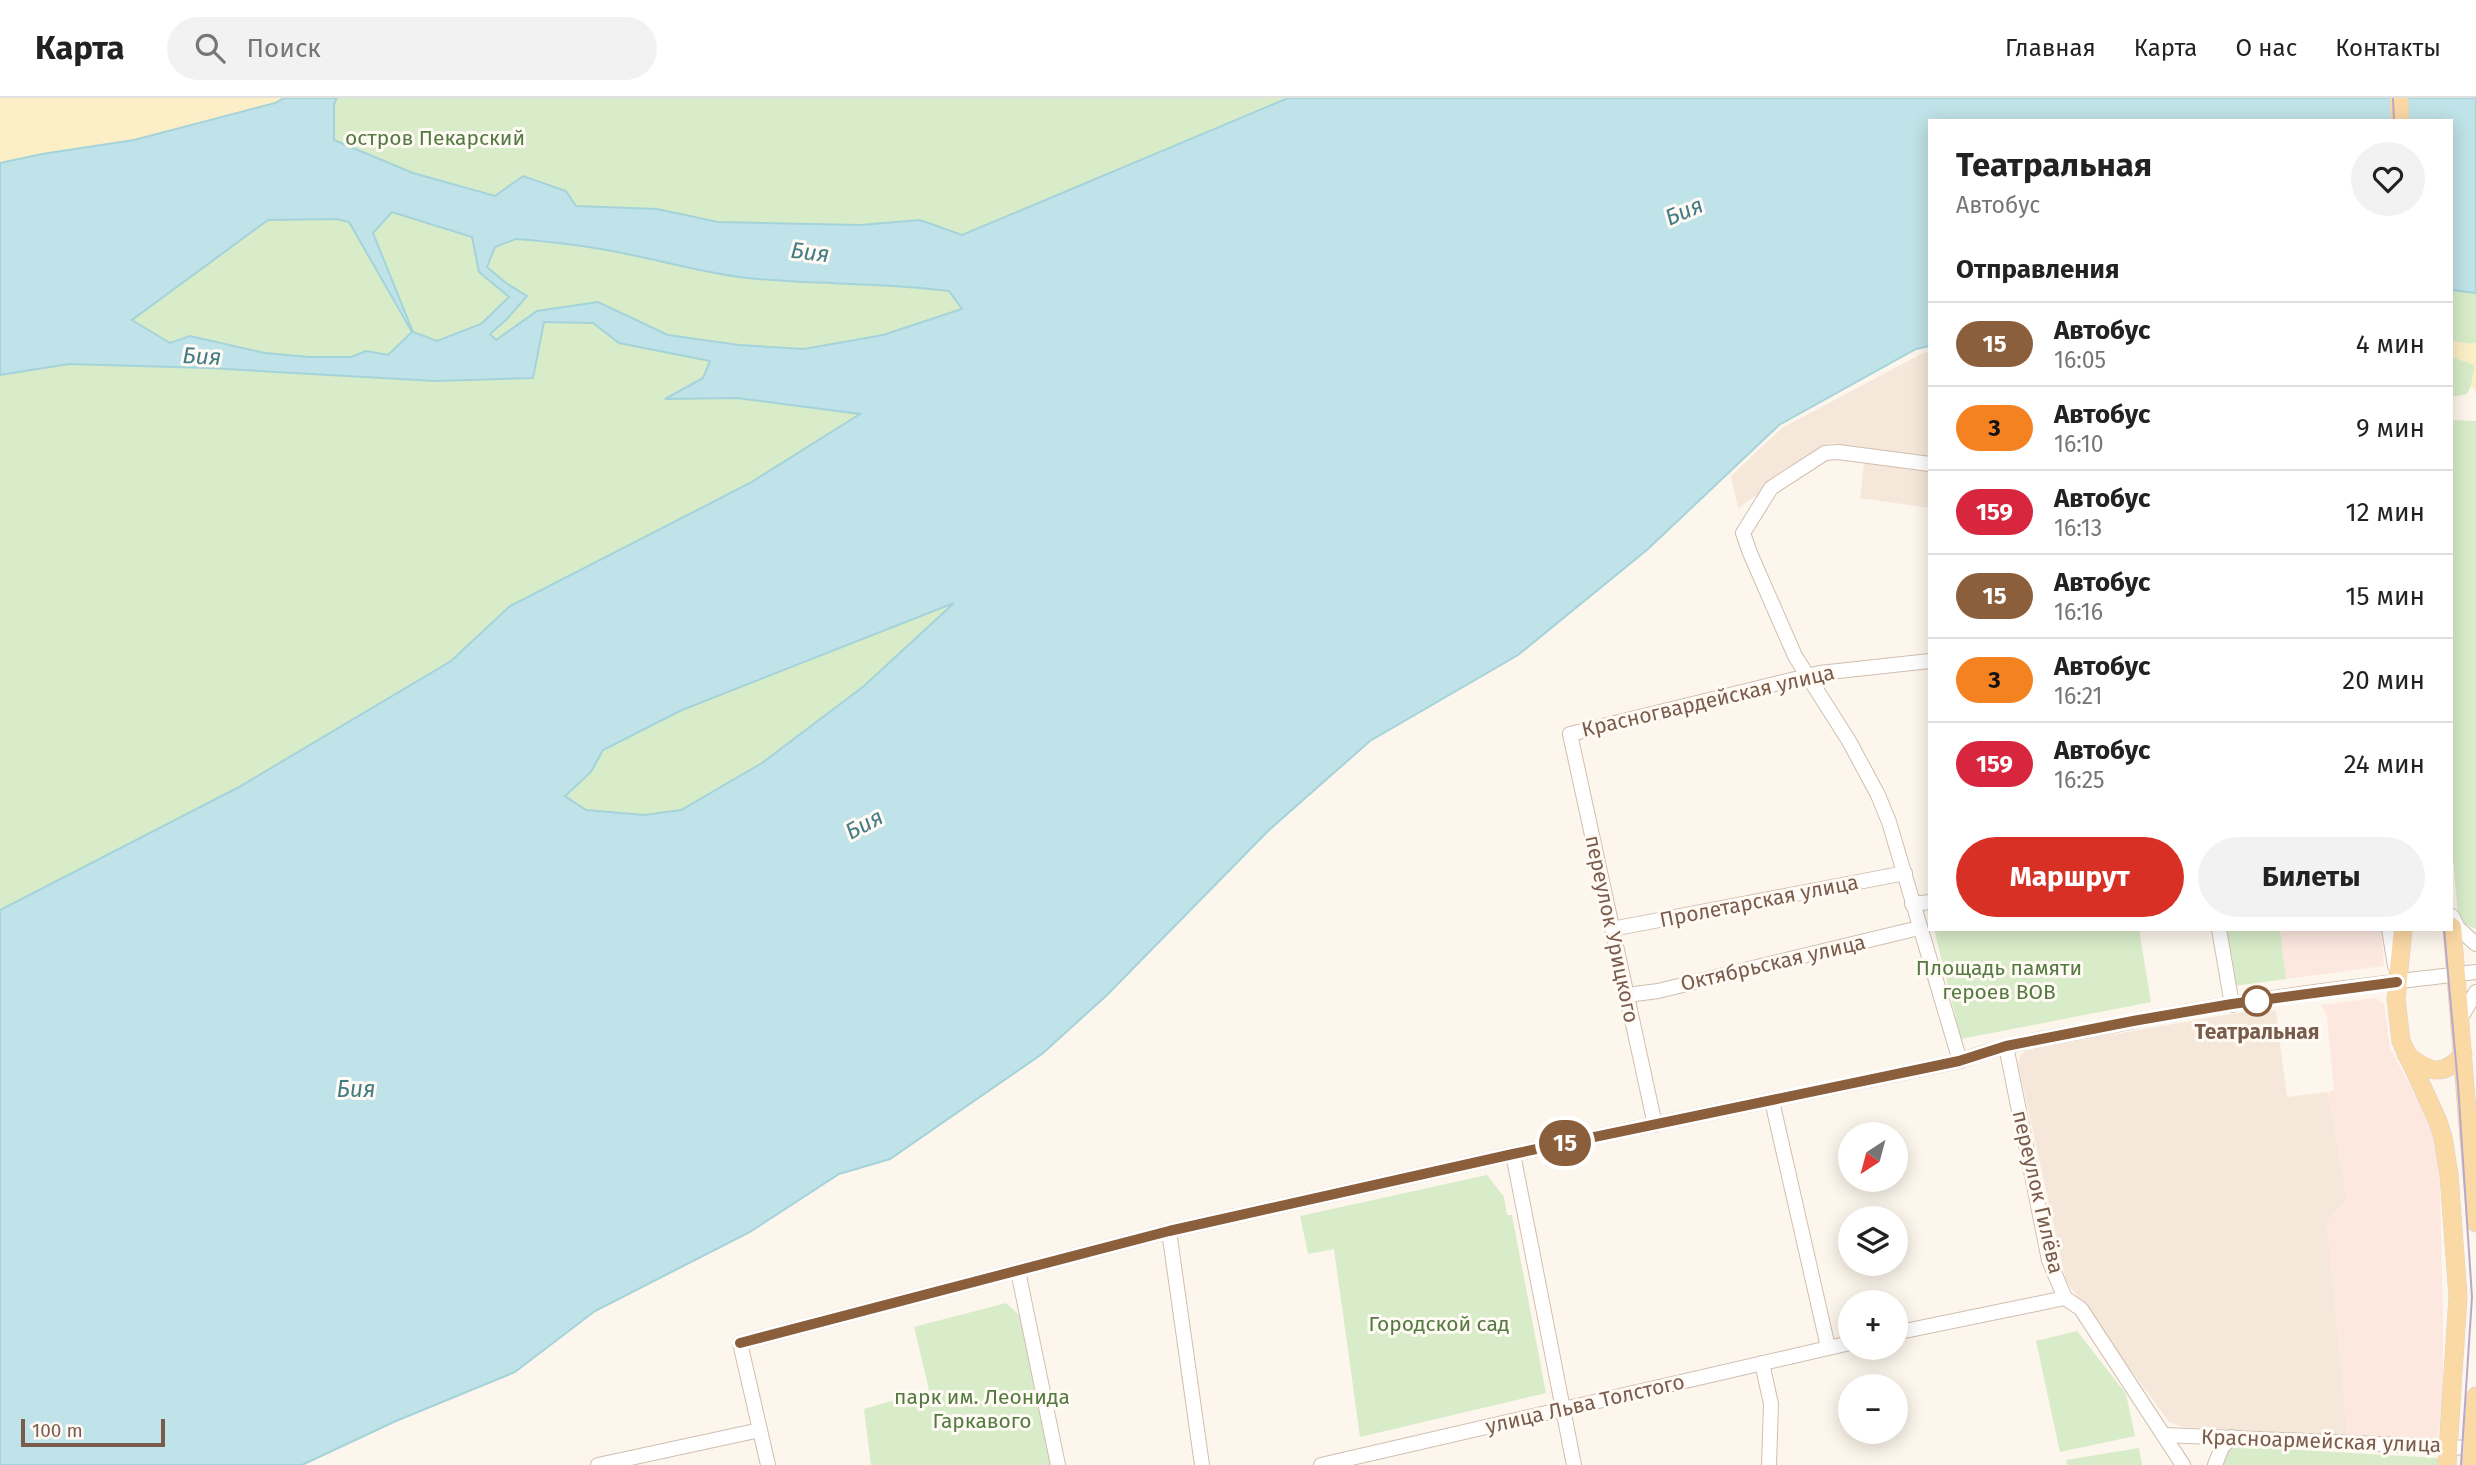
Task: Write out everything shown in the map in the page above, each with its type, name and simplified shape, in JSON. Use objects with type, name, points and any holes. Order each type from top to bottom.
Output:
[{"type":"main road","points":[[2387,98],[2388,119]]},
{"type":"main road","points":[[2399,98],[2400,119]]},
{"type":"main road","points":[[2403,931],[2397,982],[2397,1021],[2406,1054],[2437,1119],[2447,1155],[2458,1297],[2447,1465]]},
{"type":"main road","points":[[2452,931],[2476,1223]]},
{"type":"main road","points":[[2406,1054],[2432,1070],[2452,1066],[2463,1055]]},
{"type":"main road","points":[[2473,1454],[2476,1396]]},
{"type":"street","points":[[1928,464],[1839,452],[1825,453],[1771,488],[1744,530],[1744,537],[1795,656],[1878,795],[1905,873],[1959,1061]]},
{"type":"street","name":"Красногвардейская улица","points":[[1570,734],[1809,676],[1928,661]]},
{"type":"street","name":"переулок Урицкого","points":[[1570,734],[1655,1125]]},
{"type":"street","name":"Пролетарская улица","points":[[1612,929],[1905,873]]},
{"type":"street","points":[[1912,904],[1928,902]]},
{"type":"street","points":[[2453,918],[2458,928],[2476,944]]},
{"type":"street","name":"Октябрьская улица","points":[[1626,995],[1658,991],[1919,928]]},
{"type":"street","points":[[2219,931],[2232,1004]]},
{"type":"street","points":[[2389,931],[2397,982]]},
{"type":"street","points":[[768,1465],[740,1343],[1169,1231],[1513,1154],[1959,1061],[2006,1046],[2232,1004],[2476,972]]},
{"type":"street","points":[[2460,1019],[2476,992]]},
{"type":"street","name":"переулок Гилёва","points":[[2006,1046],[2049,1260],[2064,1298],[2081,1309],[2183,1465]]},
{"type":"street","points":[[1772,1101],[1828,1347]]},
{"type":"street","points":[[1513,1154],[1574,1465]]},
{"type":"street","points":[[1169,1231],[1202,1465]]},
{"type":"street","points":[[1018,1271],[1058,1465]]},
{"type":"street","points":[[1908,1330],[2064,1298]]},
{"type":"street","name":"улица Льва Толстого","points":[[1321,1465],[1838,1345]]},
{"type":"street","points":[[1762,1363],[1770,1404],[1769,1465]]},
{"type":"street","points":[[598,1465],[760,1430]]},
{"type":"street","name":"Красноармейская улица","points":[[2165,1435],[2449,1447],[2473,1454]]},
{"type":"street","points":[[2214,1465],[2222,1447],[2232,1437]]},
{"type":"shaded area","points":[[1928,352],[1928,508],[1860,498],[1866,448],[1831,443],[1738,508],[1731,476],[1782,428]]},
{"type":"shaded area","points":[[2280,931],[2381,931],[2384,966],[2286,979]]},
{"type":"shaded area","points":[[2375,998],[2384,1004],[2390,1048],[2434,1131],[2439,1157],[2443,1396],[2438,1436],[2433,1441],[2348,1436],[2327,1222],[2347,1199],[2328,1092],[2334,1090],[2327,1016],[2321,1005]]},
{"type":"shaded area","points":[[2261,1009],[2276,1011],[2287,1097],[2328,1092],[2347,1199],[2327,1222],[2348,1436],[2183,1427],[2169,1422],[2066,1281],[2018,1064],[2020,1056],[2027,1049]]},
{"type":"green space","name":"остров Пекарский","points":[[337,98],[1288,98],[962,235],[920,220],[860,225],[718,222],[657,209],[576,206],[495,197],[413,173],[334,140],[334,103]]},
{"type":"green space","points":[[393,212],[473,237],[479,272],[509,297],[481,324],[437,341],[412,332],[388,355],[366,351],[351,357],[266,353],[190,336],[170,343],[131,319],[268,220],[336,219],[349,221],[410,326],[373,232]]},
{"type":"green space","points":[[516,239],[599,249],[747,278],[949,291],[962,309],[883,335],[804,349],[739,345],[668,335],[598,302],[537,311],[496,341],[489,334],[506,320],[527,296],[487,267],[495,247]]},
{"type":"green space","points":[[2453,290],[2476,293],[2476,342],[2472,344],[2453,341]]},
{"type":"green space","points":[[543,322],[593,323],[619,343],[711,361],[704,378],[667,399],[737,398],[861,414],[750,483],[510,606],[451,661],[238,787],[0,910],[0,375],[69,364],[208,368],[435,381],[533,378]]},
{"type":"green space","points":[[2453,357],[2475,365],[2467,394],[2453,397]]},
{"type":"green space","points":[[2453,420],[2476,421],[2476,929],[2464,924],[2458,916],[2453,857]]},
{"type":"green space","points":[[956,602],[864,686],[762,763],[681,810],[644,815],[586,810],[565,796],[591,772],[603,750],[682,710]]},
{"type":"green space","name":"Площадь памяти героев ВОВ","points":[[1934,931],[2139,931],[2151,1002],[1961,1039]]},
{"type":"green space","points":[[2226,931],[2280,931],[2286,979],[2234,986]]},
{"type":"green space","name":"Городской сад","points":[[1487,1175],[1504,1197],[1507,1215],[1512,1215],[1546,1393],[1360,1437],[1334,1249],[1308,1254],[1300,1216]]},
{"type":"green space","name":"парк им. Леонида Гаркавого","points":[[1006,1303],[1019,1315],[1051,1465],[871,1465],[864,1409],[929,1390],[914,1327]]},
{"type":"green space","points":[[2077,1331],[2126,1394],[2135,1436],[2060,1452],[2036,1341]]},
{"type":"green space","points":[[2234,1446],[2438,1458],[2438,1465],[2219,1465],[2223,1452]]},
{"type":"green space","points":[[2139,1448],[2142,1465],[2067,1465],[2066,1460]]},
{"type":"sand","points":[[0,98],[284,98],[275,103],[134,140],[0,163]]},
{"type":"sand","points":[[2453,341],[2472,344],[2476,342],[2476,390],[2471,386],[2475,365],[2453,357]]},
{"type":"water","name":"Бия","points":[[284,98],[337,98],[334,104],[334,140],[413,173],[495,196],[523,176],[566,191],[576,206],[657,209],[718,222],[860,225],[920,220],[962,235],[1288,98],[2476,98],[2476,293],[2453,290],[2453,119],[1928,119],[1928,346],[1916,349],[1779,425],[1648,549],[1518,655],[1370,741],[1269,830],[1107,995],[1042,1054],[890,1159],[839,1174],[750,1232],[595,1311],[515,1372],[396,1421],[302,1465],[0,1465],[0,910],[239,787],[451,661],[510,606],[750,483],[860,414],[737,398],[665,399],[703,378],[710,361],[619,343],[593,323],[544,322],[533,378],[435,381],[208,368],[69,364],[0,375],[0,163],[134,140],[275,103]],"holes":[[[392,212],[472,237],[479,272],[509,297],[481,324],[437,341],[413,332],[373,233]],[[336,219],[349,222],[412,332],[388,355],[366,351],[351,357],[265,353],[190,336],[170,343],[132,320],[268,220]],[[516,239],[613,251],[747,278],[949,291],[962,309],[883,335],[804,349],[739,345],[668,335],[598,302],[537,311],[496,340],[490,334],[527,296],[487,267],[495,247]],[[954,603],[864,686],[762,763],[681,810],[644,815],[586,810],[565,796],[591,772],[603,750],[682,710]]]},
{"type":"tram line","points":[[2393,98],[2394,119]]},
{"type":"tram line","points":[[2444,931],[2458,1085],[2472,1297],[2461,1465]]},
{"type":"bus line","name":"15","points":[[740,1343],[1169,1231],[1513,1154],[1959,1061],[2006,1046],[2232,1004],[2397,982]]},
{"type":"place","name":"Театральная","points":[[2257,1001]]}]
